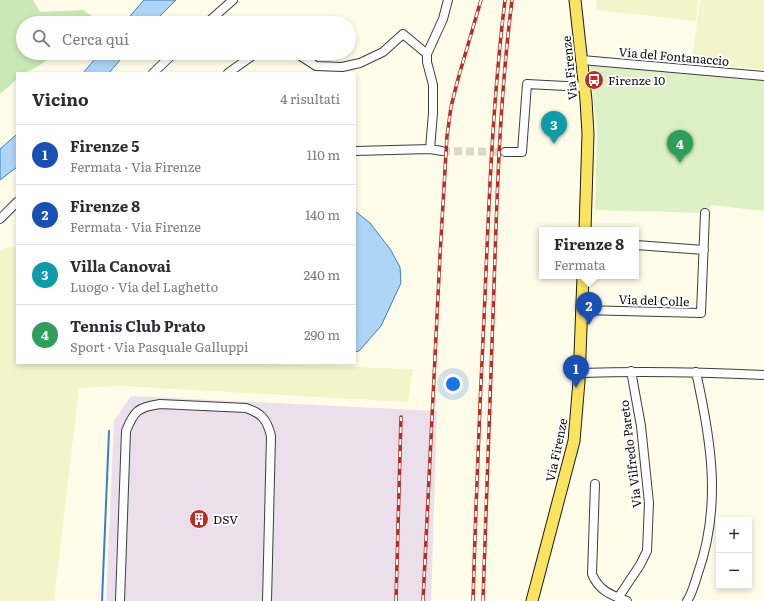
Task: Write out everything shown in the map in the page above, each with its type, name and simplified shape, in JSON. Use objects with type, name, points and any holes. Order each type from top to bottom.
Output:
[{"type":"main road","name":"Via Firenze","points":[[575,0],[585,87],[588,134],[584,227]]},
{"type":"main road","name":"Via Firenze","points":[[532,601],[574,440],[580,373],[583,279]]},
{"type":"street","points":[[215,16],[233,0]]},
{"type":"street","points":[[430,149],[433,114],[433,85],[426,62],[427,54],[444,19],[448,0]]},
{"type":"street","points":[[307,60],[316,66],[342,67],[360,63],[383,52],[403,34],[427,54]]},
{"type":"street","points":[[154,72],[167,60]]},
{"type":"street","points":[[229,72],[246,60]]},
{"type":"street","name":"Via del Fontanaccio","points":[[582,60],[764,76]]},
{"type":"street","points":[[505,152],[522,152],[527,84],[585,87]]},
{"type":"street","points":[[356,151],[430,149],[442,151]]},
{"type":"street","points":[[0,219],[16,203]]},
{"type":"street","points":[[639,246],[704,250],[705,214]]},
{"type":"street","name":"Via del Colle","points":[[582,310],[701,313],[704,250]]},
{"type":"street","points":[[580,373],[631,371],[764,375]]},
{"type":"street","name":"Via Vilfredo Pareto","points":[[618,598],[640,565],[647,551],[649,503],[641,426],[631,371]]},
{"type":"street","points":[[687,601],[702,562],[713,494],[711,453],[704,407],[696,372]]},
{"type":"street","points":[[120,601],[126,431],[131,418],[138,410],[146,406],[160,404],[246,408],[263,417],[269,426],[271,436],[267,601]]},
{"type":"street","points":[[595,484],[592,574],[596,583],[602,590],[627,601]]},
{"type":"shaded area","points":[[131,396],[437,411],[431,601],[106,601],[114,421]]},
{"type":"green space","points":[[0,0],[33,0],[40,12],[83,10],[92,16],[16,16],[16,60],[46,60],[37,67],[24,72],[16,72],[16,80],[0,94]]},
{"type":"green space","points":[[596,0],[698,0],[696,21],[597,10]]},
{"type":"green space","points":[[700,0],[764,0],[764,70],[692,63]]},
{"type":"green space","points":[[590,65],[764,78],[764,211],[711,205],[708,213],[595,210],[597,132]]},
{"type":"green space","points":[[16,247],[16,364],[265,364],[413,369],[408,402],[120,386],[79,388],[54,601],[0,601],[0,251],[5,248]]},
{"type":"water","points":[[144,0],[176,0],[160,16],[130,16]]},
{"type":"water","points":[[94,60],[120,60],[110,72],[84,72]]},
{"type":"water","points":[[16,135],[16,168],[0,180],[0,149]]},
{"type":"water","points":[[356,212],[370,223],[390,249],[400,267],[401,283],[381,326],[359,351],[356,352]]},
{"type":"waterway","points":[[102,601],[109,431]]},
{"type":"tunnel","points":[[442,151],[505,152]]},
{"type":"railway","points":[[423,601],[447,136],[451,107],[481,0]]},
{"type":"railway","points":[[473,601],[490,185],[494,111],[505,0]]},
{"type":"railway","points":[[483,601],[498,179],[502,107],[512,0]]},
{"type":"railway","points":[[396,601],[401,417]]},
{"type":"place","name":"Firenze 10","points":[[594,80]]},
{"type":"place","name":"Villa Canovai","points":[[554,144]]},
{"type":"place","name":"Tennis Club Prato","points":[[680,163]]},
{"type":"place","name":"Firenze 8","points":[[589,325]]},
{"type":"place","name":"Firenze 5","points":[[576,388]]},
{"type":"place","name":"DSV","points":[[199,519]]}]
